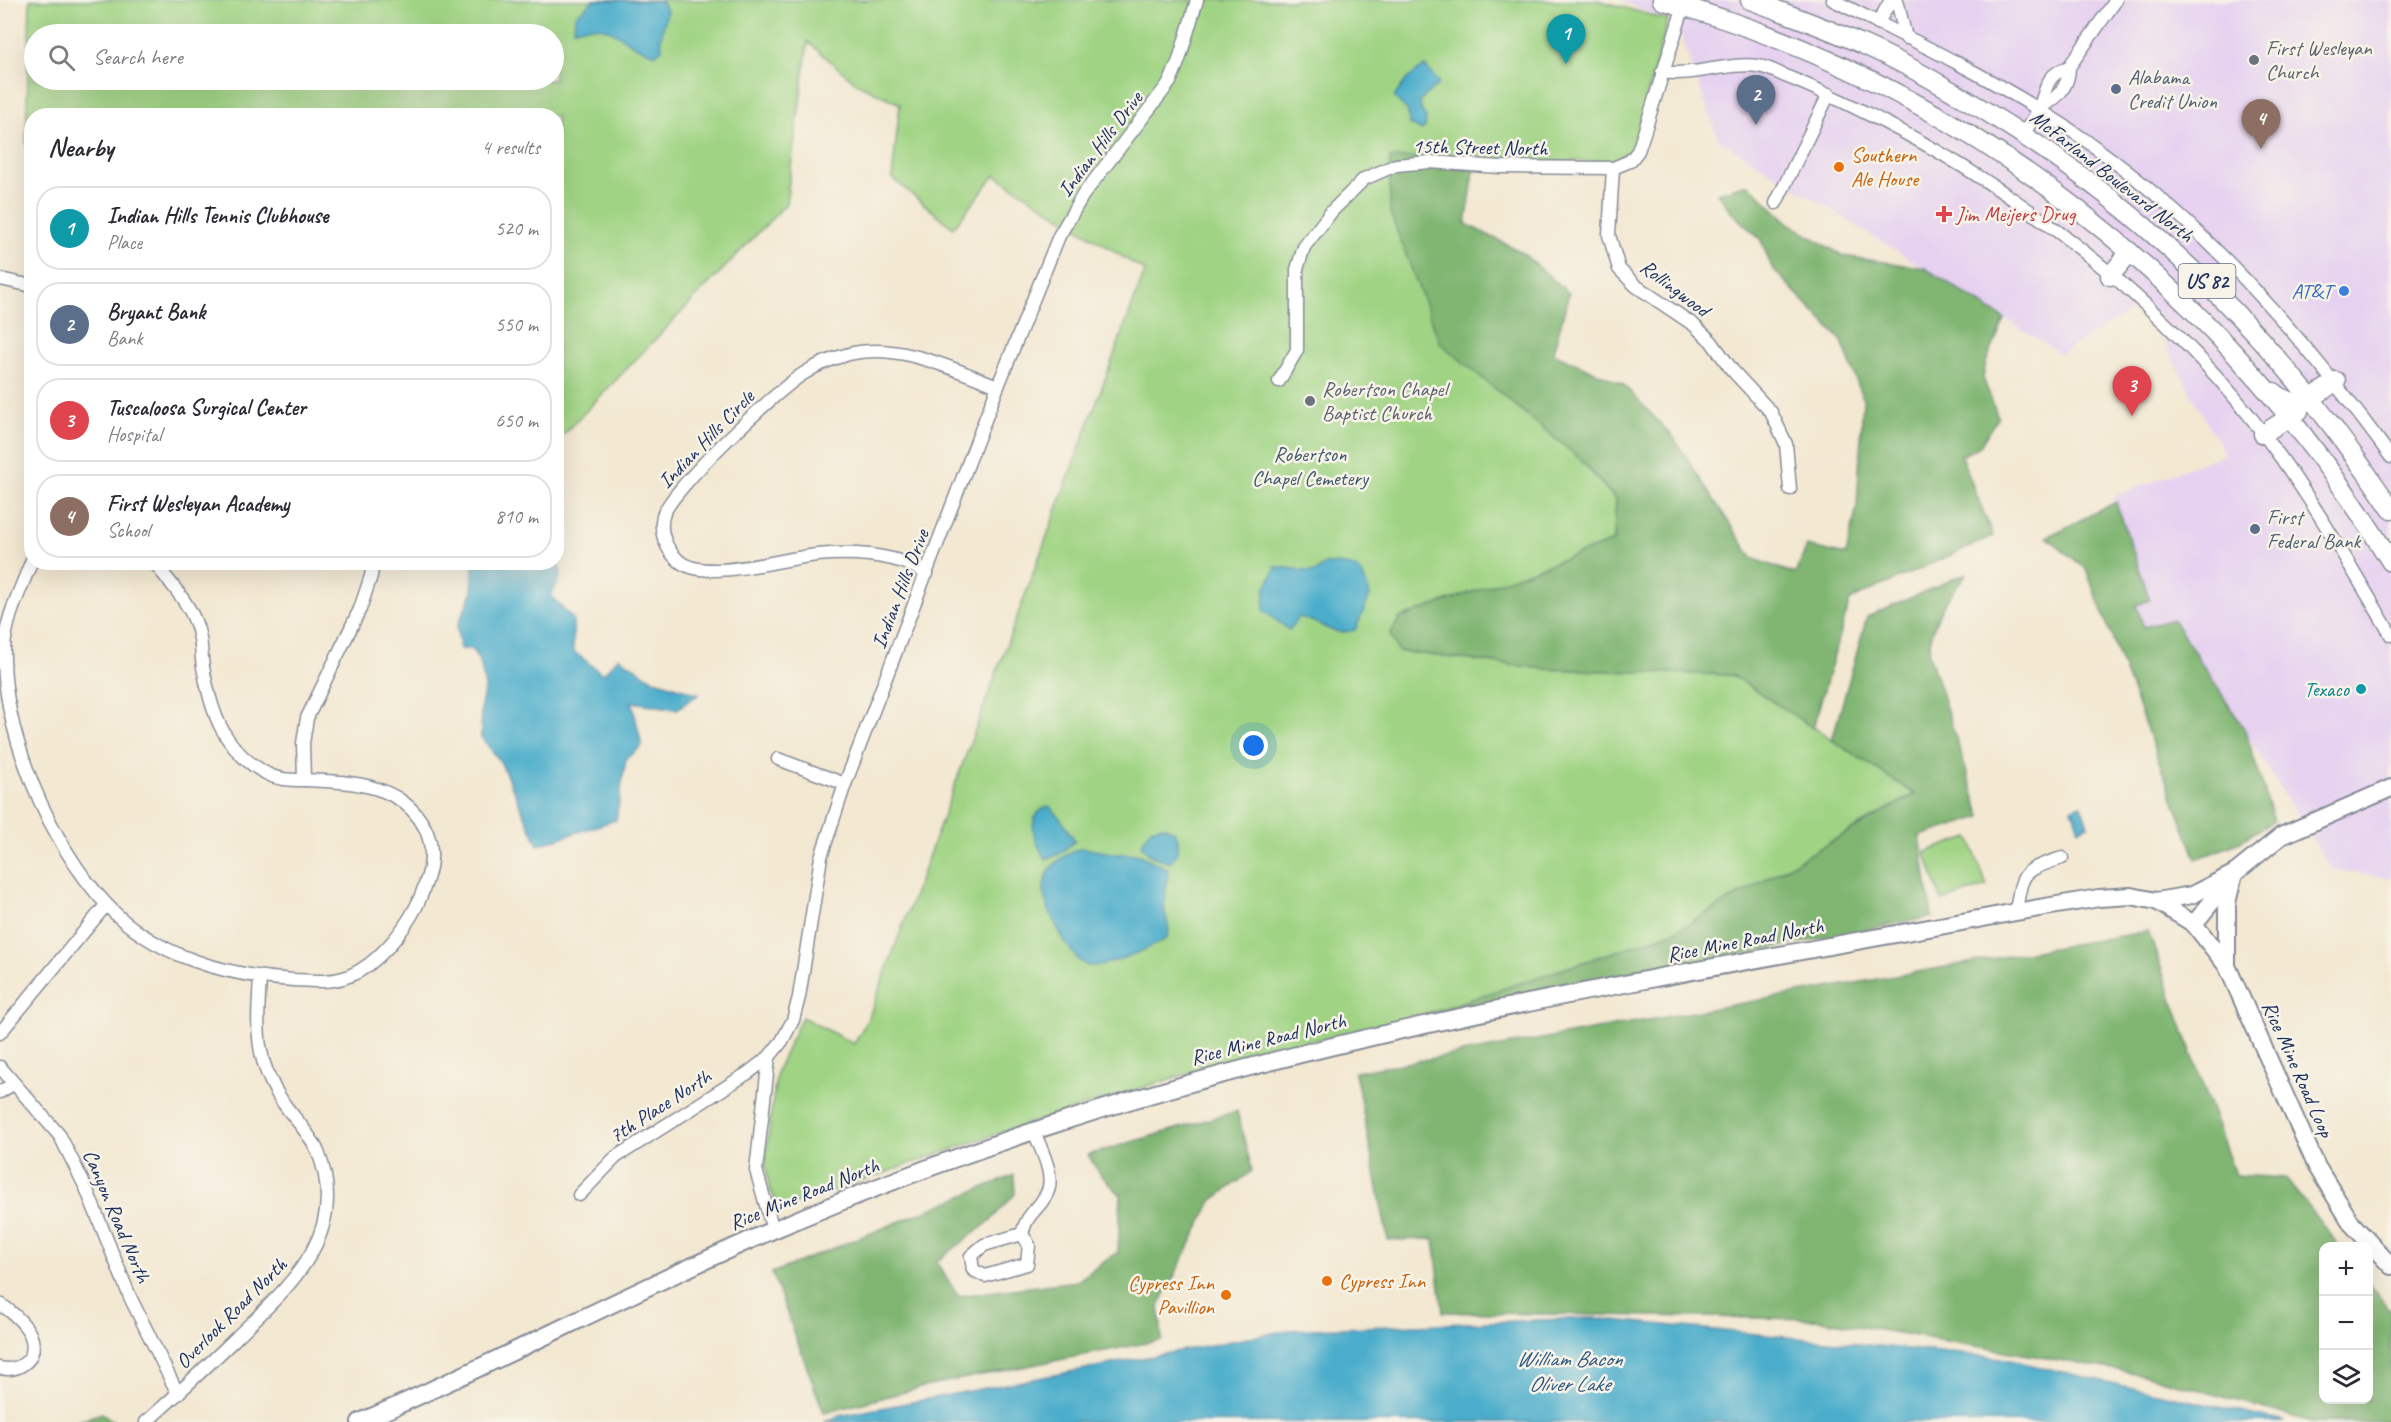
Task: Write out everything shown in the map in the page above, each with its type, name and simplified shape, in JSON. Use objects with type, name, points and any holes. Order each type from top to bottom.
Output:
[{"type":"highway","name":"US 82","points":[[1662,0],[1684,3],[1751,27],[1826,58],[1895,92],[1972,136],[2059,195],[2130,252],[2205,321],[2259,379],[2290,416],[2348,495],[2391,562]]},
{"type":"highway","name":"McFarland Boulevard North","points":[[1750,0],[1864,45],[1950,89],[2023,134],[2125,209],[2183,258],[2263,339],[2311,398],[2391,509]]},
{"type":"highway","points":[[1972,136],[2007,140],[2015,139],[2023,134]]},
{"type":"highway","points":[[2110,276],[2130,252]]},
{"type":"highway","points":[[2259,379],[2290,402],[2305,402],[2336,381]]},
{"type":"highway","points":[[2263,434],[2301,410],[2312,411],[2338,434]]},
{"type":"main road","name":"Rice Mine Road North","points":[[360,1422],[773,1230],[932,1167],[1034,1131],[1171,1088],[1343,1042],[1470,1014],[2099,898],[2131,896],[2156,901],[2192,895],[2235,873],[2281,836],[2391,788]]},
{"type":"main road","name":"Rice Mine Road North","points":[[2194,924],[2235,873]]},
{"type":"main road","points":[[2227,966],[2227,903],[2235,873]]},
{"type":"main road","name":"Rice Mine Road Loop","points":[[2156,901],[2194,924],[2227,966],[2317,1167],[2352,1224],[2391,1266]]},
{"type":"street","name":"Indian Hills Drive","points":[[773,1230],[756,1170],[769,1058],[787,1030],[799,997],[821,856],[845,784],[998,386],[1059,236],[1083,195],[1170,82],[1197,0]]},
{"type":"street","points":[[1833,0],[1980,75],[2039,109],[2116,163],[2196,231],[2271,305],[2336,381],[2391,457]]},
{"type":"street","points":[[1878,23],[1891,0]]},
{"type":"street","points":[[1897,0],[1906,38]]},
{"type":"street","points":[[2023,134],[2039,109],[2043,91],[2055,71],[2069,67],[2116,0]]},
{"type":"street","points":[[1612,168],[1630,161],[1638,151],[1684,3]]},
{"type":"street","points":[[1662,72],[1706,72],[1728,66],[1760,66],[1829,94],[1898,129],[1987,182],[2054,229],[2143,303],[2217,378],[2263,434],[2335,537],[2391,635]]},
{"type":"street","points":[[1776,203],[1829,94]]},
{"type":"street","name":"15th Street North","points":[[1279,381],[1297,350],[1298,269],[1304,247],[1332,211],[1364,179],[1395,165],[1430,162],[1500,167],[1612,168]]},
{"type":"street","name":"Rollingwood","points":[[1612,168],[1610,235],[1619,269],[1636,286],[1694,325],[1711,341],[1732,370],[1771,412],[1786,444],[1790,489]]},
{"type":"street","points":[[0,279],[24,284]]},
{"type":"street","name":"Indian Hills Circle","points":[[927,574],[894,560],[864,554],[817,555],[712,570],[688,567],[678,560],[663,541],[663,516],[675,495],[766,402],[804,374],[847,354],[871,351],[906,354],[998,386]]},
{"type":"street","points":[[28,570],[8,624],[2,681],[26,764],[46,818],[79,870],[106,904],[132,929],[187,959],[260,978],[326,982],[349,976],[370,964],[410,919],[430,875],[431,851],[425,828],[411,809],[392,794],[369,785],[284,780],[264,773],[236,753],[217,723],[203,667],[199,632],[190,609],[160,570]]},
{"type":"street","points":[[304,780],[303,743],[308,718],[360,609],[372,570]]},
{"type":"street","points":[[778,759],[845,784]]},
{"type":"street","points":[[2016,912],[2023,878],[2030,869],[2062,858]]},
{"type":"street","points":[[0,1033],[106,904]]},
{"type":"street","name":"Overlook Road North","points":[[146,1422],[290,1285],[316,1246],[323,1223],[325,1191],[318,1151],[264,1071],[258,1040],[260,978]]},
{"type":"street","name":"7th Place North","points":[[579,1195],[616,1157],[635,1142],[769,1058]]},
{"type":"street","name":"Canyon Road North","points":[[0,1067],[60,1136],[86,1188],[130,1298],[178,1394]]},
{"type":"street","points":[[0,1092],[13,1084]]},
{"type":"street","points":[[1022,1234],[984,1245],[971,1256],[973,1270],[986,1276],[1027,1264],[1029,1245],[1022,1234],[1026,1218],[1047,1193],[1049,1176],[1034,1131]]},
{"type":"street","points":[[0,1368],[14,1369],[25,1364],[32,1353],[33,1341],[27,1329],[1,1303]]},
{"type":"shaded area","points":[[1619,0],[2391,0],[2391,879],[2331,869],[2174,619],[2144,628],[2136,605],[2150,599],[2113,497],[2224,454],[2143,303],[2061,354],[1718,139],[1677,24]]},
{"type":"green space","name":"Robertson Chapel Cemetery","points":[[30,0],[1597,0],[1668,20],[1633,148],[1615,160],[1517,162],[1447,157],[1390,159],[1580,459],[1616,500],[1614,541],[1400,618],[1398,651],[1545,669],[1732,675],[1916,793],[1674,932],[1418,1017],[1241,1057],[1005,1131],[780,1209],[769,1188],[765,1159],[777,1070],[802,1017],[854,1044],[869,1017],[1145,271],[995,175],[953,228],[892,178],[900,104],[856,83],[808,42],[786,204],[564,434],[564,108],[27,108],[28,90],[564,90],[564,24],[29,24]]},
{"type":"green space","points":[[1390,158],[1476,159],[1466,224],[1520,251],[1569,293],[1553,353],[1623,384],[1673,437],[1752,558],[1795,574],[1807,546],[1846,555],[1857,507],[1863,399],[1842,341],[1772,268],[1761,240],[1732,213],[1717,193],[1748,184],[1790,224],[1843,256],[1925,268],[2005,319],[1986,362],[1983,378],[1998,417],[1980,446],[1961,456],[1993,536],[1850,600],[1813,728],[1732,675],[1545,669],[1398,651],[1390,634],[1400,618],[1614,541],[1616,500],[1580,459],[1440,343],[1390,213]]},
{"type":"green space","points":[[2116,502],[2150,600],[2136,605],[2144,627],[2173,619],[2245,730],[2274,821],[2233,845],[2196,859],[2086,569],[2047,537]]},
{"type":"green space","points":[[1967,573],[1946,601],[1936,620],[1929,654],[1981,817],[1920,836],[1932,917],[1418,1017],[1674,932],[1915,794],[1832,740],[1867,617]]},
{"type":"green space","points":[[1969,837],[1987,886],[1942,901],[1925,852]]},
{"type":"green space","points":[[2148,931],[2235,1175],[2285,1178],[2336,1242],[2319,1242],[2319,1404],[2373,1404],[2373,1288],[2391,1312],[2391,1422],[2311,1422],[2147,1375],[1815,1319],[1443,1312],[1434,1239],[1388,1240],[1355,1072]]},
{"type":"green space","points":[[1237,1111],[1252,1171],[1212,1201],[1159,1306],[1162,1340],[935,1384],[824,1413],[772,1273],[1014,1175],[1015,1194],[989,1222],[936,1262],[958,1296],[1077,1281],[1118,1252],[1121,1195],[1100,1174],[1088,1155]]},
{"type":"green space","points":[[102,1413],[115,1422],[76,1422]]},
{"type":"water","points":[[594,0],[661,1],[667,11],[661,38],[662,49],[656,54],[643,50],[600,27],[574,29],[575,16]]},
{"type":"water","points":[[1425,66],[1439,83],[1420,101],[1421,110],[1426,117],[1425,127],[1421,130],[1409,124],[1408,111],[1394,97],[1407,79]]},
{"type":"water","points":[[1325,564],[1351,566],[1360,572],[1363,578],[1370,596],[1355,630],[1339,632],[1299,617],[1289,630],[1264,611],[1265,590],[1276,567],[1316,572]]},
{"type":"water","points":[[473,570],[560,570],[561,575],[551,596],[573,619],[573,651],[603,674],[619,657],[652,679],[699,694],[677,709],[632,702],[642,746],[626,759],[616,820],[538,845],[500,761],[481,737],[481,705],[485,688],[481,665],[472,649],[460,649],[457,627],[472,592]]},
{"type":"water","points":[[2081,805],[2088,825],[2079,829],[2072,809]]},
{"type":"water","points":[[1049,806],[1075,841],[1059,854],[1045,859],[1033,830],[1036,816]]},
{"type":"water","points":[[1163,826],[1174,831],[1178,839],[1177,852],[1169,863],[1150,855],[1141,845],[1151,829]]},
{"type":"water","points":[[1082,848],[1117,854],[1138,854],[1168,869],[1164,906],[1169,930],[1167,938],[1129,956],[1097,965],[1089,966],[1075,956],[1049,910],[1044,885],[1046,877],[1055,864],[1067,854]]},
{"type":"water","name":"William Bacon Oliver Lake","points":[[1592,1318],[2001,1358],[2285,1422],[824,1422],[839,1416],[1289,1330]]},
{"type":"place","name":"First Wesleyan Church","points":[[2254,60]]},
{"type":"place","name":"Indian Hills Tennis Clubhouse","points":[[1566,64]]},
{"type":"place","name":"Alabama Credit Union","points":[[2116,89]]},
{"type":"place","name":"Bryant Bank","points":[[1756,125]]},
{"type":"place","name":"First Wesleyan Academy","points":[[2261,149]]},
{"type":"place","name":"Southern Ale House","points":[[1839,167]]},
{"type":"place","name":"Jim Meijers Drug","points":[[1944,214]]},
{"type":"place","name":"AT&T","points":[[2344,291]]},
{"type":"place","name":"Robertson Chapel Baptist Church","points":[[1310,401]]},
{"type":"place","name":"Tuscaloosa Surgical Center","points":[[2132,416]]},
{"type":"place","name":"First Federal Bank","points":[[2255,529]]},
{"type":"place","name":"Texaco","points":[[2361,689]]},
{"type":"place","name":"Cypress Inn","points":[[1327,1281]]},
{"type":"place","name":"Cypress Inn Pavillion","points":[[1226,1295]]}]
